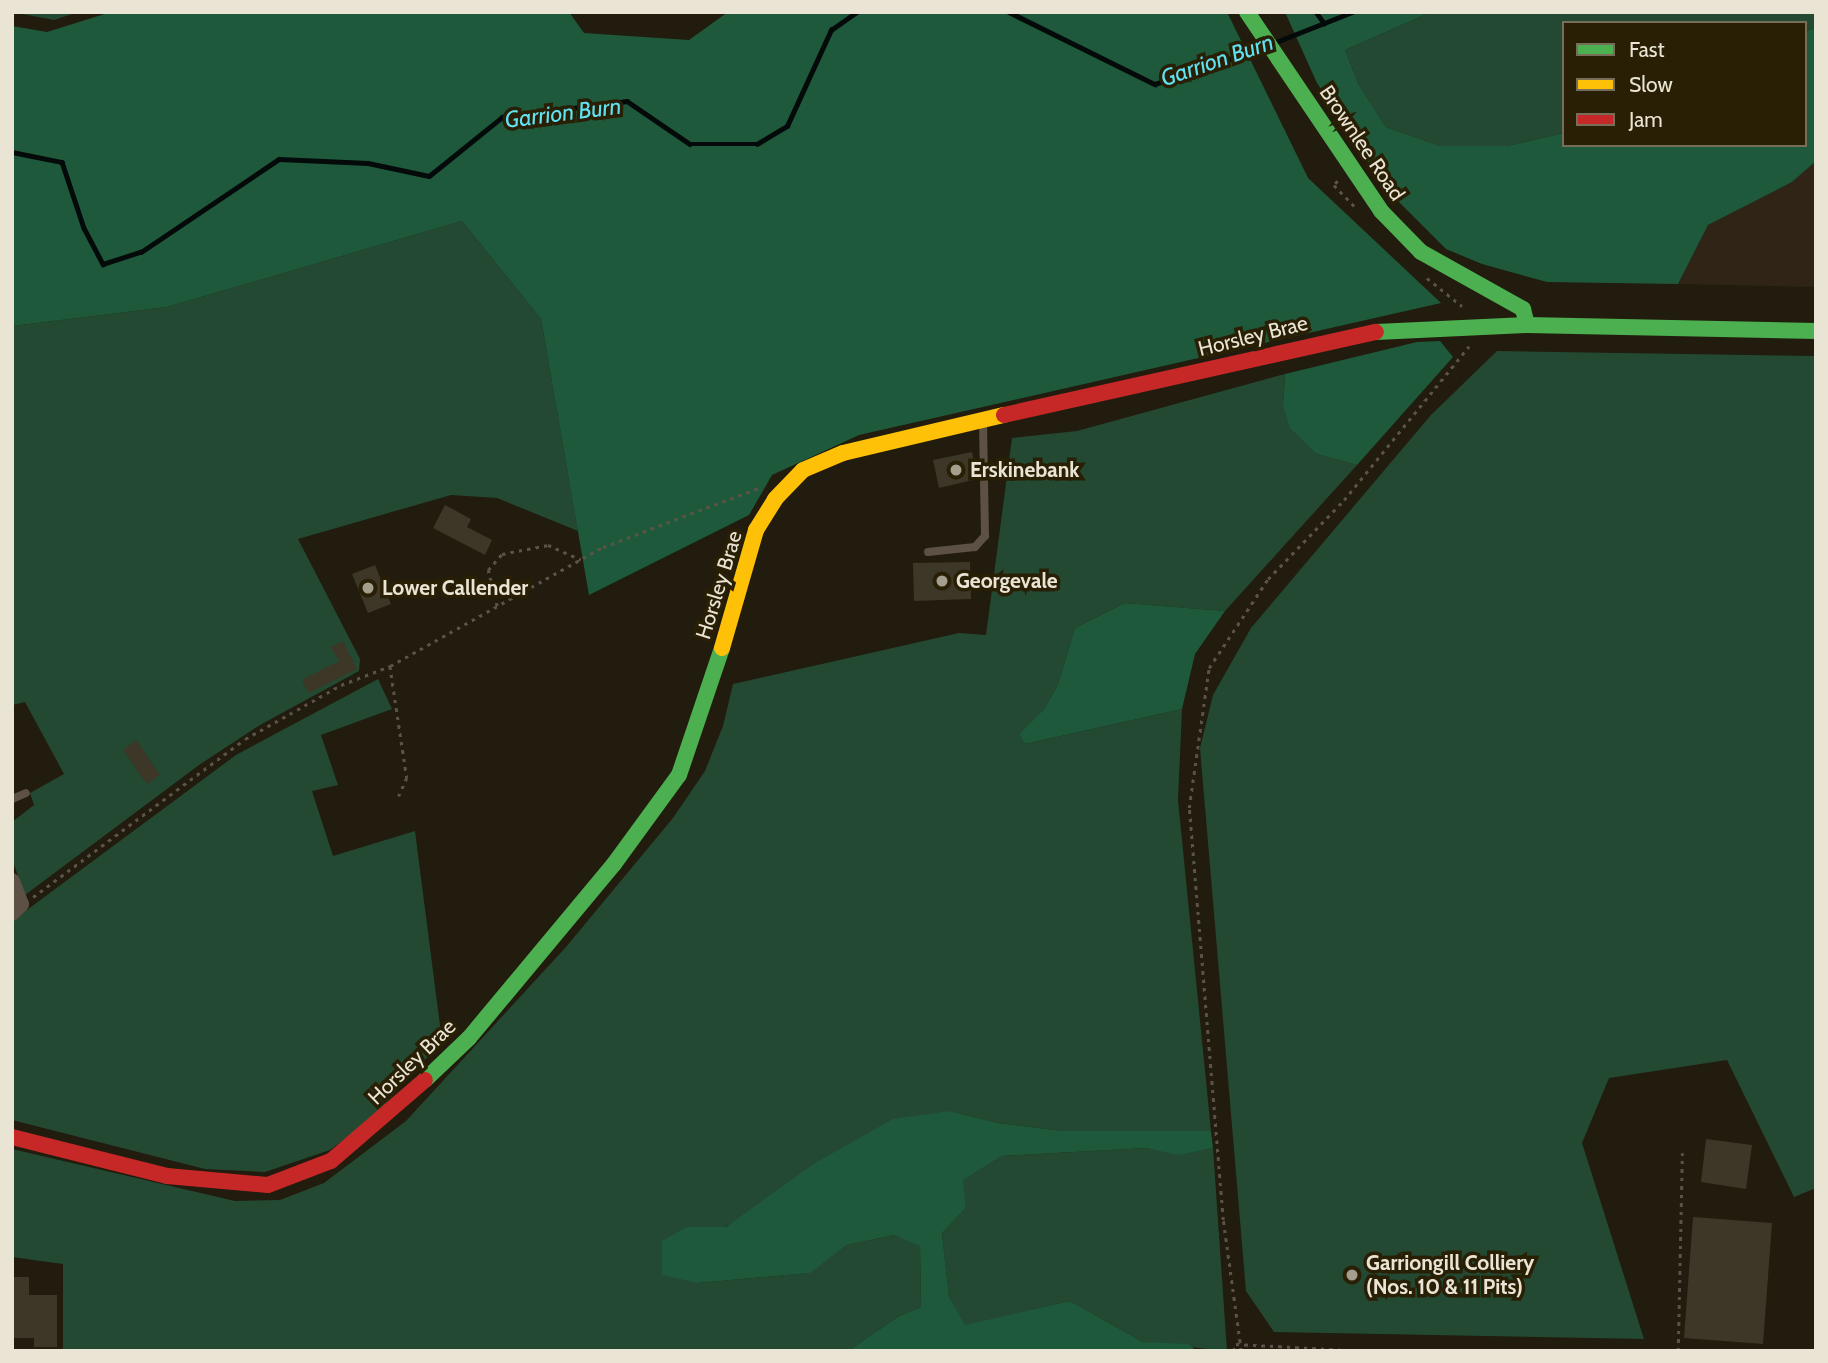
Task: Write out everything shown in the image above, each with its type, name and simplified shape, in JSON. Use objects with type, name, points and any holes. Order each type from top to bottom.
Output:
[{"type":"main road","name":"Brownlee Road","points":[[1247,12],[1381,211],[1421,252],[1523,309],[1527,325]]},
{"type":"main road","name":"Horsley Brae","points":[[12,1137],[167,1176],[268,1185],[331,1161],[363,1138],[469,1038],[614,864],[679,775],[700,723],[756,530],[775,499],[803,470],[843,453],[983,424],[1318,342],[1394,328],[1527,325],[1816,331]]},
{"type":"street","points":[[12,881],[17,909]]},
{"type":"lane","points":[[928,552],[975,547],[985,536],[983,424]]},
{"type":"lane","points":[[12,799],[26,793]]},
{"type":"path","points":[[1233,1351],[1236,1344],[1189,808],[1209,668],[1268,579],[1344,500],[1457,363],[1470,344],[1473,327]]},
{"type":"path","points":[[17,909],[77,868],[245,739],[341,685],[390,666],[581,560],[766,485]]},
{"type":"path","points":[[497,606],[488,570],[502,554],[548,544],[581,560]]},
{"type":"path","points":[[390,666],[407,778],[399,796]]},
{"type":"path","points":[[1678,1351],[1682,1153]]},
{"type":"path","points":[[1236,1344],[1241,1351]]},
{"type":"path","points":[[1236,1344],[1364,1351]]},
{"type":"shaded area","points":[[1816,161],[1816,287],[1678,284],[1708,225],[1792,182]]},
{"type":"green space","points":[[12,12],[78,12],[54,20]]},
{"type":"green space","points":[[111,12],[569,12],[584,33],[689,40],[728,12],[1227,12],[1308,178],[1441,303],[859,435],[772,475],[749,515],[589,595],[541,319],[462,221],[167,307],[12,326],[12,26],[47,32]]},
{"type":"green space","points":[[1285,12],[1431,12],[1345,50],[1359,85],[1386,127],[1440,146],[1507,146],[1562,133],[1562,147],[1807,147],[1807,31],[1816,27],[1816,161],[1792,182],[1708,225],[1678,284],[1547,282],[1482,264],[1446,249],[1382,185],[1317,83]]},
{"type":"green space","points":[[1431,12],[1816,12],[1816,27],[1807,31],[1807,21],[1562,21],[1562,133],[1507,146],[1440,146],[1386,127],[1359,85],[1345,50]]},
{"type":"green space","points":[[462,221],[541,319],[578,531],[497,498],[451,495],[298,539],[360,659],[359,671],[260,725],[199,765],[25,895],[12,859],[12,822],[34,805],[30,793],[64,774],[25,702],[12,705],[12,326],[167,307]]},
{"type":"green space","points":[[1440,341],[1453,357],[1357,465],[1317,454],[1290,428],[1283,405],[1285,374],[1417,342]]},
{"type":"green space","points":[[1497,351],[1816,356],[1816,1188],[1794,1197],[1727,1060],[1609,1078],[1582,1143],[1644,1339],[1274,1332],[1246,1291],[1200,748],[1213,695],[1251,628],[1431,415]]},
{"type":"green space","points":[[1285,374],[1283,405],[1317,454],[1357,465],[1225,611],[1125,603],[1075,628],[1058,684],[1045,708],[1019,734],[1025,744],[1182,709],[1178,800],[1211,1131],[1064,1131],[998,1123],[950,1111],[725,1227],[687,1227],[698,1283],[809,1273],[847,1245],[894,1235],[920,1245],[921,1307],[899,1316],[848,1351],[63,1351],[63,1264],[12,1257],[12,1149],[235,1201],[280,1200],[324,1183],[406,1121],[566,947],[673,818],[705,771],[723,726],[733,684],[959,633],[986,635],[1012,438],[1077,431]]},
{"type":"green space","points":[[1125,603],[1225,611],[1195,654],[1182,709],[1025,744],[1019,734],[1045,708],[1058,684],[1075,628]]},
{"type":"green space","points":[[378,679],[392,709],[321,735],[338,785],[312,791],[333,856],[415,831],[442,1041],[372,1118],[330,1150],[265,1172],[205,1169],[12,1120],[12,921],[236,755]]},
{"type":"green space","points":[[950,1111],[998,1123],[1064,1131],[1211,1131],[1213,1148],[1178,1155],[1146,1148],[1002,1156],[963,1180],[966,1208],[942,1233],[949,1297],[965,1325],[1070,1301],[1143,1342],[1188,1344],[1197,1351],[848,1351],[899,1316],[921,1307],[920,1246],[894,1235],[847,1245],[810,1273],[698,1283],[662,1275],[662,1241],[687,1227],[726,1227],[815,1163],[893,1119]]},
{"type":"green space","points":[[1146,1148],[1178,1154],[1213,1148],[1227,1351],[1143,1342],[1070,1301],[965,1326],[949,1298],[942,1233],[966,1208],[962,1180],[1002,1156]]},
{"type":"building","name":"Erskinebank","points":[[972,452],[977,479],[939,488],[933,460]]},
{"type":"building","points":[[445,505],[471,519],[467,527],[492,540],[485,555],[433,528]]},
{"type":"building","name":"Georgevale","points":[[970,562],[971,599],[914,601],[913,563]]},
{"type":"building","name":"Lower Callender","points":[[375,565],[391,604],[368,613],[352,574]]},
{"type":"building","points":[[343,641],[357,669],[309,693],[302,680],[339,661],[331,647]]},
{"type":"building","points":[[136,740],[160,775],[147,784],[123,750]]},
{"type":"building","points":[[1706,1139],[1752,1145],[1746,1189],[1701,1182]]},
{"type":"building","points":[[1693,1217],[1772,1223],[1763,1344],[1684,1338]]},
{"type":"building","points":[[12,1277],[29,1277],[29,1295],[57,1295],[57,1347],[34,1347],[34,1338],[12,1338]]},
{"type":"waterway","name":"Garrion Burn","points":[[12,152],[62,162],[84,228],[103,264],[141,252],[279,159],[368,163],[429,176],[502,117],[627,101],[690,144],[757,144],[787,126],[831,30],[857,12]]},
{"type":"waterway","name":"Garrion Burn","points":[[1009,12],[1155,84],[1262,48]]},
{"type":"waterway","points":[[1316,12],[1324,23]]},
{"type":"waterway","name":"Garrion Burn","points":[[1276,42],[1352,12]]},
{"type":"traffic: fast","points":[[1247,12],[1381,211],[1421,252],[1523,309],[1527,325]]},
{"type":"traffic: fast","points":[[1376,332],[1527,325],[1816,331]]},
{"type":"traffic: fast","points":[[425,1080],[469,1038],[614,864],[679,775],[722,648]]},
{"type":"traffic: slow","points":[[722,648],[756,530],[775,499],[803,470],[843,453],[1004,415]]},
{"type":"traffic: jam","points":[[1004,415],[1376,332]]},
{"type":"traffic: jam","points":[[12,1137],[167,1176],[268,1185],[331,1161],[425,1080]]},
{"type":"place","name":"Erskinebank","points":[[956,470]]},
{"type":"place","name":"Georgevale","points":[[942,581]]},
{"type":"place","name":"Lower Callender","points":[[368,588]]},
{"type":"place","name":"Garriongill Colliery (Nos. 10 & 11 Pits)","points":[[1352,1275]]}]
